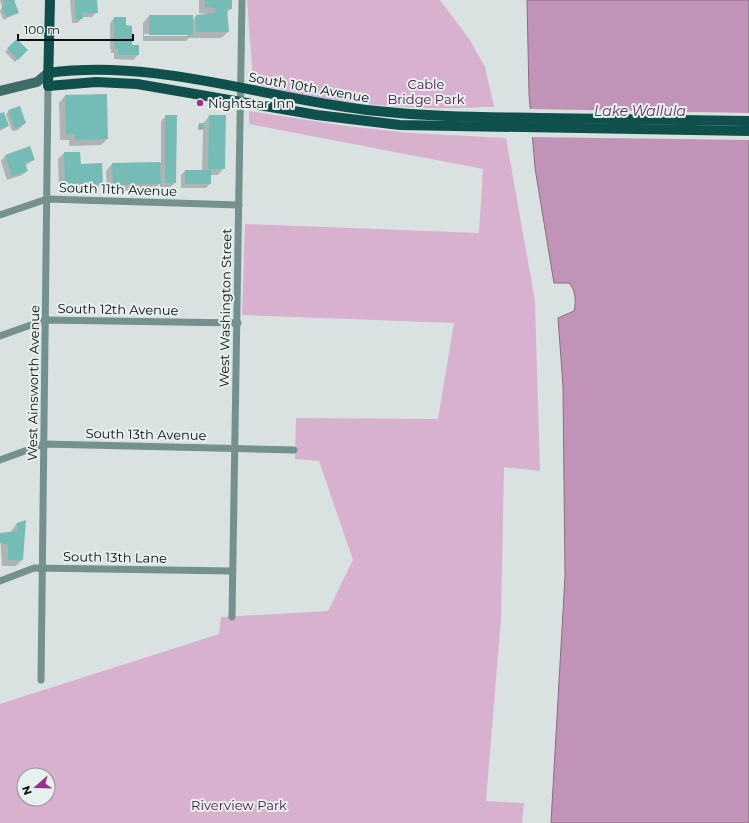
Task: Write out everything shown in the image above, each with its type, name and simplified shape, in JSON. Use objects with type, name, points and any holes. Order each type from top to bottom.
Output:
[{"type":"main road","points":[[48,86],[50,0]]},
{"type":"main road","name":"South 10th Avenue","points":[[48,73],[85,70],[128,70],[156,73],[241,89],[377,111],[484,122],[749,131]]},
{"type":"main road","points":[[0,92],[37,82],[48,73]]},
{"type":"main road","name":"South 10th Avenue","points":[[37,82],[48,86],[81,83],[124,82],[164,87],[331,118],[373,123],[749,121]]},
{"type":"street","name":"West Washington Street","points":[[232,617],[234,448],[238,323],[242,0]]},
{"type":"street","name":"West Ainsworth Avenue","points":[[41,680],[48,86]]},
{"type":"street","name":"South 11th Avenue","points":[[0,215],[47,199],[239,205]]},
{"type":"street","name":"South 12th Avenue","points":[[0,336],[45,320],[238,323]]},
{"type":"street","name":"South 13th Avenue","points":[[0,460],[44,444],[294,450]]},
{"type":"street","name":"South 13th Lane","points":[[0,581],[34,568],[232,571]]},
{"type":"green space","name":"Cable Bridge Park","points":[[247,0],[440,0],[470,40],[485,67],[494,107],[439,108],[364,104],[298,94],[254,84],[252,79]]},
{"type":"green space","name":"Riverview Park","points":[[249,111],[346,126],[410,133],[506,138],[535,301],[540,471],[504,467],[501,618],[486,801],[524,803],[522,823],[0,823],[0,704],[219,634],[221,617],[328,611],[353,560],[319,461],[295,459],[296,418],[438,419],[454,323],[242,315],[245,224],[479,233],[483,169],[249,124]]},
{"type":"water","name":"Lake Wallula","points":[[527,0],[749,0],[749,823],[551,823],[565,576],[563,386],[558,318],[574,311],[575,300],[573,289],[569,283],[554,283],[535,168],[529,94]]},
{"type":"pier","points":[[528,109],[749,113],[749,140],[530,137]]},
{"type":"building","points":[[3,0],[14,0],[19,13],[6,17],[2,6],[5,5]]},
{"type":"building","points":[[75,0],[97,0],[98,13],[83,13],[83,19],[76,19]]},
{"type":"building","points":[[205,0],[232,0],[232,9],[227,9],[229,32],[196,32],[196,15],[215,13],[215,8],[205,7]]},
{"type":"building","points":[[149,15],[193,15],[193,35],[149,35]]},
{"type":"building","points":[[114,17],[126,17],[126,25],[132,26],[132,45],[139,45],[139,55],[118,55],[118,49],[115,49],[114,45]]},
{"type":"building","points":[[17,39],[28,50],[18,60],[7,48]]},
{"type":"building","points":[[107,94],[108,139],[75,140],[75,134],[66,134],[65,95]]},
{"type":"building","points":[[20,106],[26,123],[15,129],[8,110]]},
{"type":"building","points":[[4,112],[9,126],[0,129],[0,113]]},
{"type":"building","points":[[165,115],[177,115],[176,183],[165,183]]},
{"type":"building","points":[[209,115],[226,115],[225,169],[208,169]]},
{"type":"building","points":[[199,123],[204,123],[204,129],[199,129]]},
{"type":"building","points":[[30,146],[35,160],[25,163],[28,171],[12,176],[5,155]]},
{"type":"building","points":[[64,152],[80,152],[81,164],[102,163],[103,184],[65,185]]},
{"type":"building","points":[[160,162],[161,184],[113,185],[112,163]]},
{"type":"building","points":[[185,170],[211,170],[211,184],[185,184]]},
{"type":"building","points":[[26,520],[23,560],[8,560],[8,544],[0,543],[0,533],[17,531],[17,523]]},
{"type":"place","name":"Nightstar Inn","points":[[200,103]]}]
